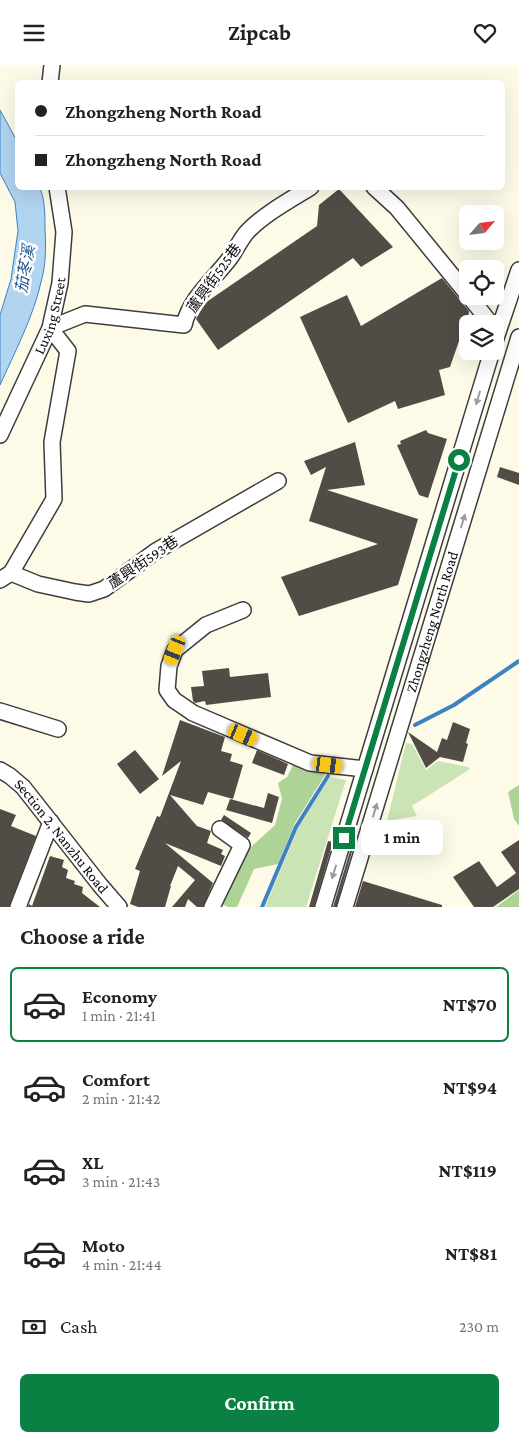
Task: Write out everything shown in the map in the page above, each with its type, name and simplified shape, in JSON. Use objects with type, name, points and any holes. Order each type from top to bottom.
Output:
[{"type":"street","points":[[50,80],[52,65]]},
{"type":"street","name":"Luxing Street","points":[[0,435],[50,328],[60,283],[64,233],[57,190]]},
{"type":"street","name":"蘆興街525巷","points":[[50,328],[85,314],[184,325],[186,316],[204,289],[231,258],[247,233],[280,206],[306,190]]},
{"type":"street","points":[[377,190],[397,208],[459,284]]},
{"type":"street","points":[[501,315],[519,270]]},
{"type":"street","points":[[5,576],[54,499],[52,442],[68,351],[50,328]]},
{"type":"street","name":"Zhongzheng North Road","points":[[345,907],[519,337]]},
{"type":"street","name":"Zhongzheng North Road","points":[[323,907],[489,360]]},
{"type":"street","name":"蘆興街593巷","points":[[5,576],[89,594],[104,589],[156,551],[278,481]]},
{"type":"street","points":[[243,609],[206,625],[175,650],[168,666],[167,690],[174,700],[193,713],[310,763],[365,769]]},
{"type":"street","points":[[0,711],[58,729]]},
{"type":"street","name":"Section 2, Nanzhu Road","points":[[0,770],[24,787],[119,907]]},
{"type":"street","points":[[18,907],[51,822]]},
{"type":"street","points":[[212,907],[242,845],[220,829]]},
{"type":"green space","points":[[406,743],[412,744],[426,770],[438,761],[470,769],[412,806],[417,816],[387,821]]},
{"type":"green space","points":[[295,761],[325,775],[295,823],[278,864],[254,869],[237,907],[228,907],[222,904],[227,886],[241,858],[275,825],[282,799],[278,783],[287,777]]},
{"type":"green space","points":[[330,777],[346,780],[306,907],[265,907],[299,826]]},
{"type":"green space","points":[[519,785],[519,826],[514,819],[508,792]]},
{"type":"green space","points":[[519,890],[519,907],[496,907]]},
{"type":"water","name":"茄苳溪","points":[[0,110],[15,137],[15,190],[41,190],[42,193],[46,242],[44,269],[34,308],[0,385],[0,315],[11,279],[18,231],[15,202],[0,173]]},
{"type":"building","points":[[340,190],[393,247],[361,267],[353,258],[218,350],[196,319],[205,303],[317,226],[319,205]]},
{"type":"building","points":[[442,278],[459,299],[459,305],[464,305],[469,311],[469,315],[459,315],[459,341],[450,367],[439,370],[445,395],[398,409],[395,401],[348,423],[300,317],[347,295],[361,326]]},
{"type":"building","points":[[426,430],[428,433],[447,439],[428,498],[419,495],[397,445],[401,444],[400,441]]},
{"type":"building","points":[[355,442],[365,485],[327,490],[418,519],[398,585],[299,616],[281,577],[378,544],[309,521],[326,467],[311,475],[304,461]]},
{"type":"building","points":[[500,467],[519,473],[519,485],[497,477]]},
{"type":"building","points":[[229,668],[230,677],[268,673],[271,697],[206,705],[205,701],[195,703],[193,701],[191,687],[204,686],[202,671]]},
{"type":"building","points":[[180,720],[225,737],[221,751],[232,754],[230,761],[243,765],[233,799],[208,792],[203,805],[170,795],[197,826],[211,831],[207,843],[223,850],[221,854],[225,856],[221,866],[165,843],[213,883],[203,907],[197,907],[188,899],[185,907],[172,907],[195,880],[178,866],[170,886],[165,907],[138,907],[130,904],[140,871],[135,869],[157,816],[160,817],[181,761],[162,776]]},
{"type":"building","points":[[453,722],[470,729],[463,762],[440,757],[426,768],[408,732],[437,752],[442,738],[447,740]]},
{"type":"building","points":[[135,750],[159,779],[140,794],[117,764]]},
{"type":"building","points":[[257,750],[288,764],[284,775],[252,763]]},
{"type":"building","points":[[268,793],[279,797],[272,823],[226,810],[230,799],[264,808]]},
{"type":"building","points":[[0,809],[16,815],[11,826],[36,836],[9,907],[0,907]]},
{"type":"building","points":[[224,815],[251,833],[248,838],[221,820]]},
{"type":"building","points":[[519,840],[519,889],[493,907],[474,907],[453,877],[479,861],[497,887],[516,873],[501,852]]},
{"type":"building","points":[[328,841],[333,842],[314,907],[309,907]]},
{"type":"building","points":[[351,848],[353,848],[336,907],[333,907]]},
{"type":"building","points":[[50,856],[64,860],[62,867],[68,870],[66,878],[75,881],[74,884],[83,887],[82,893],[100,907],[28,907],[29,904],[32,906]]},
{"type":"building","points":[[363,881],[442,905],[442,907],[355,907]]},
{"type":"waterway","points":[[415,725],[454,705],[519,661]]},
{"type":"waterway","points":[[262,907],[296,827],[328,776]]},
{"type":"route","points":[[344,838],[459,460]]}]
